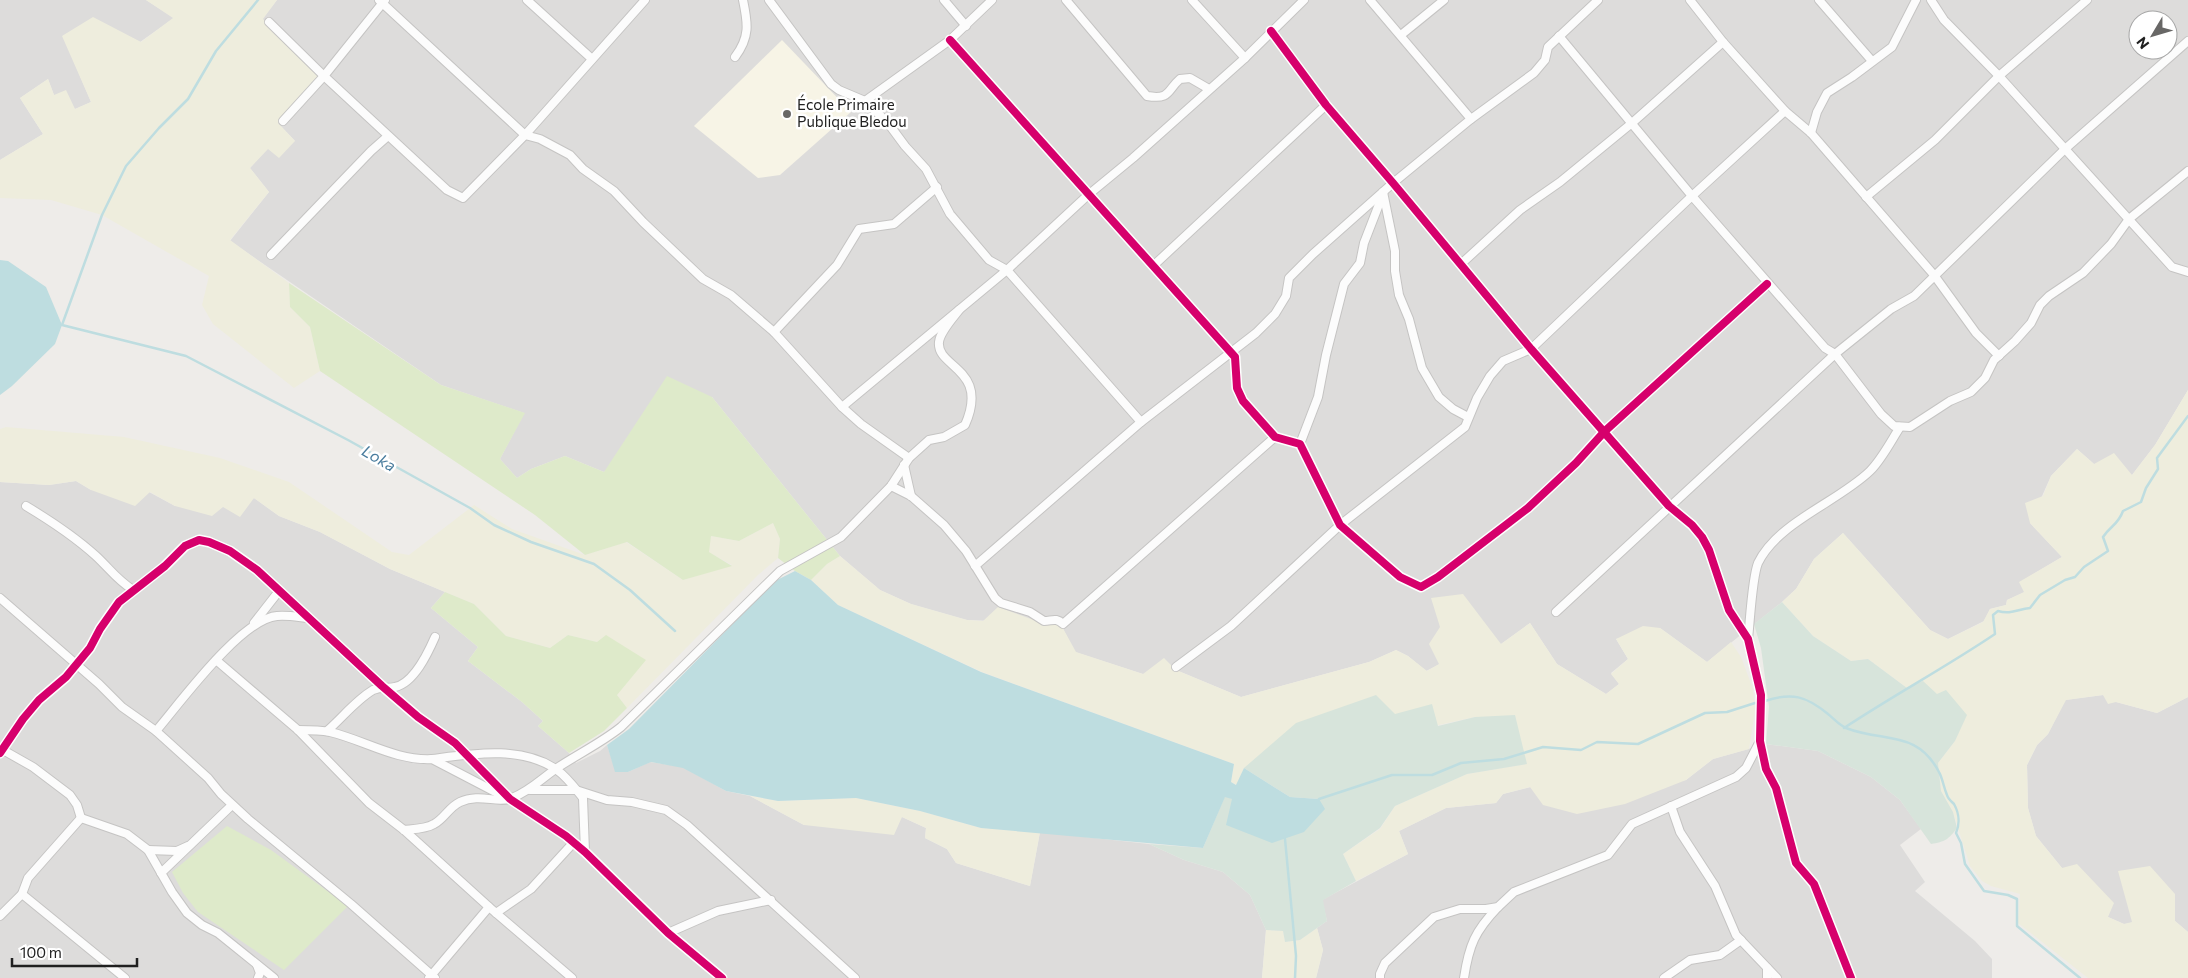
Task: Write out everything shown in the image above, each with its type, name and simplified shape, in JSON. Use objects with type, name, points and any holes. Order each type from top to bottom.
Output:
[{"type":"street","points":[[527,0],[592,59]]},
{"type":"street","points":[[269,22],[324,76],[447,190],[463,198],[525,135],[645,0]]},
{"type":"street","points":[[735,57],[747,38],[747,18],[742,0]]},
{"type":"street","points":[[769,0],[831,84],[839,90],[866,101],[888,123],[905,146],[926,169],[950,214],[975,245],[989,260],[1006,270],[1141,422]]},
{"type":"street","points":[[944,0],[966,26]]},
{"type":"street","points":[[866,101],[950,40],[992,0]]},
{"type":"street","points":[[1066,0],[1147,96],[1157,97],[1170,92],[1180,79],[1190,78],[1209,90]]},
{"type":"street","points":[[1192,0],[1245,58]]},
{"type":"street","points":[[842,407],[1006,270],[1088,195],[1133,158],[1245,58],[1304,0]]},
{"type":"street","points":[[1370,0],[1471,119]]},
{"type":"street","points":[[1401,35],[1444,0]]},
{"type":"street","points":[[976,566],[1141,422],[1256,333],[1275,314],[1286,296],[1289,278],[1312,254],[1393,183],[1471,119],[1534,73],[1545,60],[1548,47],[1598,0]]},
{"type":"street","points":[[1690,0],[1723,42],[1785,111],[1811,133],[1934,275],[1976,333],[1999,356]]},
{"type":"street","points":[[1819,0],[1872,60]]},
{"type":"street","points":[[1811,133],[1816,112],[1827,93],[1892,47],[1916,0]]},
{"type":"street","points":[[1932,0],[1944,20],[1999,76],[2172,267],[2188,272]]},
{"type":"street","points":[[1866,197],[1935,140],[1999,76],[2087,0]]},
{"type":"street","points":[[284,121],[324,76],[382,1],[525,135],[540,139],[570,155],[583,169],[614,191],[643,222],[703,279],[731,295],[774,332],[842,407],[861,424],[909,458]]},
{"type":"street","points":[[1271,31],[1326,105],[1531,349],[1606,431],[1669,506],[1702,536],[1710,550],[1728,610],[1748,639]]},
{"type":"street","points":[[1560,36],[1767,284],[1825,348],[1835,354],[1882,414],[1894,426],[1910,427],[1950,401],[1971,392],[1985,378],[1994,360],[2031,323],[2040,305],[2049,296],[2083,273],[2111,244],[2129,219],[2188,171]]},
{"type":"street","points":[[950,40],[1230,352],[1234,357],[1240,396],[1275,437],[1300,444]]},
{"type":"street","points":[[1556,612],[1835,354],[1891,309],[1914,296],[2065,149],[2188,41]]},
{"type":"street","points":[[1461,264],[1520,210],[1560,182],[1632,123],[1723,42]]},
{"type":"street","points":[[1153,266],[1326,105]]},
{"type":"street","points":[[1176,667],[1231,626],[1340,525],[1465,427],[1468,417],[1490,376],[1503,361],[1531,349],[1692,196],[1785,111]]},
{"type":"street","points":[[271,255],[371,151],[388,136]]},
{"type":"street","points":[[774,332],[837,265],[859,229],[894,224],[937,187]]},
{"type":"street","points":[[1383,192],[1395,251],[1395,271],[1399,294],[1409,319],[1422,368],[1439,397],[1453,409],[1468,417]]},
{"type":"street","points":[[1383,192],[1364,243],[1360,263],[1344,284],[1326,354],[1318,396],[1300,444],[1340,525],[1400,577],[1421,587],[1438,577],[1528,508],[1576,463],[1606,431],[1767,284]]},
{"type":"street","points":[[404,830],[436,824],[450,809],[468,799],[479,797],[510,799],[530,790],[556,769],[603,741],[621,727],[780,570],[841,537],[891,486],[909,458],[930,440],[944,437],[965,426],[972,400],[969,382],[961,370],[945,358],[939,350],[939,340],[959,310]]},
{"type":"street","points":[[1851,978],[1814,884],[1796,863],[1776,788],[1766,769],[1760,741],[1761,695],[1748,639],[1758,565],[1770,546],[1805,516],[1870,471],[1900,427]]},
{"type":"street","points":[[891,486],[911,496],[944,525],[966,552],[990,591],[1001,603],[1030,612],[1044,621],[1059,620],[1063,624],[1275,437]]},
{"type":"street","points":[[904,465],[911,496]]},
{"type":"street","points":[[26,506],[65,529],[98,557],[118,580],[133,590]]},
{"type":"street","points":[[274,978],[218,933],[202,925],[187,913],[148,850],[126,834],[81,818],[70,795],[24,762],[1,751],[23,719],[76,666],[90,648],[100,629],[119,602],[165,566],[185,546],[199,540],[230,551],[246,560],[382,686],[466,754],[510,799]]},
{"type":"street","points":[[250,629],[279,591]]},
{"type":"street","points":[[0,598],[99,684],[122,707],[156,731],[208,778],[232,805],[351,904],[432,977],[489,907]]},
{"type":"street","points":[[156,731],[216,660],[250,629],[260,622],[277,616],[308,618]]},
{"type":"street","points":[[327,731],[370,693],[382,686],[396,687],[412,676],[436,638]]},
{"type":"street","points":[[216,660],[298,730],[369,803],[404,830],[489,907],[572,978]]},
{"type":"street","points":[[298,730],[327,731],[395,754],[421,760],[466,754],[514,754],[556,769],[583,798],[585,806],[585,852]]},
{"type":"street","points":[[1464,978],[1467,954],[1480,925],[1514,892],[1608,854],[1632,824],[1736,777],[1746,768],[1760,741]]},
{"type":"street","points":[[432,759],[510,799],[574,842],[668,933],[722,978]]},
{"type":"street","points":[[530,790],[576,790],[607,800],[632,802],[666,810],[687,825],[855,978]]},
{"type":"street","points":[[161,873],[232,805]]},
{"type":"street","points":[[1671,806],[1680,832],[1715,886],[1736,935],[1777,978]]},
{"type":"street","points":[[0,916],[22,894],[28,878],[81,818]]},
{"type":"street","points":[[148,850],[177,851],[195,842]]},
{"type":"street","points":[[496,913],[531,889],[574,842]]},
{"type":"street","points":[[22,894],[125,978]]},
{"type":"street","points":[[668,933],[718,911],[771,900]]},
{"type":"street","points":[[1380,978],[1385,963],[1434,917],[1460,909],[1498,907]]},
{"type":"street","points":[[1664,978],[1690,960],[1720,955],[1741,940]]},
{"type":"street","points":[[257,965],[260,974],[258,978]]},
{"type":"street","points":[[1767,968],[1767,978]]},
{"type":"shaded area","points":[[0,0],[146,0],[174,18],[140,42],[93,18],[63,36],[91,102],[75,109],[54,95],[48,79],[20,98],[43,134],[0,160]]},
{"type":"shaded area","points":[[146,0],[277,0],[263,19],[322,77],[278,123],[295,141],[279,158],[268,149],[250,168],[269,192],[230,240],[289,283],[290,307],[310,327],[320,371],[294,388],[213,324],[202,305],[209,276],[102,215],[51,200],[0,198],[0,160],[43,134],[20,98],[48,79],[54,95],[66,90],[75,109],[91,102],[62,36],[93,17],[141,42],[173,18]]},
{"type":"shaded area","points":[[277,0],[2188,0],[2188,390],[2155,445],[2132,475],[2094,464],[2077,449],[2051,476],[2030,523],[2062,557],[2020,582],[2025,592],[2007,600],[2006,605],[1990,609],[1984,621],[1948,639],[1930,630],[1843,533],[1814,559],[1796,589],[1707,662],[1660,628],[1616,639],[1628,659],[1611,673],[1619,684],[1606,694],[1557,664],[1530,623],[1501,644],[1440,627],[1440,664],[1426,671],[1408,656],[1396,650],[1369,662],[1241,697],[1176,670],[1143,674],[1075,652],[1060,623],[967,620],[911,604],[880,590],[840,556],[712,397],[604,472],[565,456],[531,469],[517,478],[500,459],[524,413],[441,385],[230,241],[269,192],[250,168],[268,148],[295,141],[278,123],[321,77],[262,19]]},
{"type":"shaded area","points":[[782,40],[851,112],[780,175],[758,178],[694,126]]},
{"type":"shaded area","points":[[2188,390],[2188,697],[2157,713],[2116,702],[2108,704],[2103,695],[2066,700],[2048,734],[2037,745],[2027,765],[2028,808],[2036,836],[2062,868],[2077,864],[2114,903],[2108,917],[2124,924],[2132,922],[2118,871],[2150,866],[2175,894],[2175,921],[2188,932],[2188,978],[2088,978],[2018,923],[2020,894],[1991,886],[1982,881],[1970,866],[1953,812],[1941,791],[1938,763],[1955,741],[1937,694],[1907,688],[1868,659],[1851,661],[1813,636],[1782,602],[1796,589],[1814,559],[1843,533],[1930,630],[1948,639],[1983,622],[1990,609],[2006,605],[2007,600],[2024,592],[2019,582],[2062,557],[2030,523],[2025,503],[2043,496],[2051,476],[2077,449],[2094,464],[2114,453],[2132,475],[2155,445]]},
{"type":"shaded area","points":[[6,427],[124,437],[220,458],[289,482],[392,552],[409,555],[474,505],[512,529],[585,555],[626,542],[683,580],[732,565],[708,552],[711,536],[739,541],[773,523],[780,539],[778,558],[758,575],[627,708],[617,695],[597,642],[568,635],[550,648],[506,636],[474,604],[390,569],[320,532],[279,516],[254,498],[240,517],[223,507],[212,516],[175,506],[150,492],[135,506],[91,490],[76,481],[49,485],[0,482],[0,429]]},
{"type":"shaded area","points":[[76,481],[91,490],[149,492],[175,506],[223,507],[254,498],[279,516],[320,532],[390,569],[445,592],[431,608],[478,647],[468,661],[522,702],[543,721],[538,726],[569,753],[576,763],[600,751],[607,745],[616,772],[628,772],[650,762],[683,767],[726,791],[750,796],[804,825],[902,817],[926,828],[925,838],[947,849],[956,863],[1030,886],[1040,832],[1149,844],[1184,860],[1223,872],[1250,895],[1266,930],[1262,978],[0,978],[0,482],[49,485]]},
{"type":"shaded area","points":[[840,556],[880,590],[911,604],[967,620],[983,621],[998,607],[1042,623],[1060,623],[1076,652],[1143,674],[1164,658],[1176,670],[1241,697],[1369,662],[1396,650],[1408,656],[1427,671],[1439,664],[1429,644],[1440,627],[1431,598],[1463,594],[1501,644],[1530,623],[1557,664],[1606,694],[1619,684],[1611,674],[1628,659],[1616,639],[1643,626],[1660,628],[1707,662],[1731,642],[1741,657],[1753,689],[1755,711],[1749,749],[1713,759],[1686,780],[1625,804],[1577,814],[1543,805],[1530,787],[1503,794],[1496,803],[1446,808],[1399,831],[1408,854],[1356,881],[1343,854],[1380,829],[1395,806],[1467,774],[1526,764],[1475,717],[1244,768],[1237,785],[1231,782],[1234,764],[982,672],[838,605],[811,580],[827,564]]},
{"type":"shaded area","points":[[1782,602],[1813,636],[1851,661],[1868,659],[1907,688],[1923,681],[1937,694],[1946,690],[1967,715],[1955,741],[1938,763],[1941,791],[1953,812],[1957,828],[1952,835],[1940,842],[1931,844],[1900,800],[1871,777],[1818,751],[1766,744],[1769,707],[1761,648],[1754,624]]},
{"type":"shaded area","points":[[1376,695],[1395,714],[1432,704],[1438,726],[1475,717],[1515,715],[1527,764],[1467,774],[1395,806],[1380,828],[1343,854],[1356,881],[1323,900],[1327,921],[1300,940],[1285,942],[1283,931],[1266,930],[1250,895],[1223,872],[1184,860],[1149,844],[1203,848],[1225,796],[1233,799],[1227,825],[1319,799],[1290,797],[1244,768],[1296,723]]},
{"type":"shaded area","points":[[2103,695],[2116,702],[2157,713],[2188,697],[2188,932],[2175,921],[2175,894],[2132,923],[2124,924],[2108,917],[2062,868],[2036,836],[2028,808],[2027,765],[2037,745],[2048,734],[2065,700]]},
{"type":"shaded area","points":[[1766,744],[1818,751],[1871,777],[1900,800],[1921,829],[1900,845],[1925,882],[1915,891],[1975,941],[1992,959],[1992,978],[1316,978],[1323,950],[1317,928],[1327,921],[1322,900],[1408,854],[1399,831],[1446,808],[1496,803],[1503,794],[1531,787],[1544,805],[1686,780],[1713,759]]},
{"type":"shaded area","points":[[750,796],[778,801],[856,798],[920,811],[981,828],[1040,832],[1030,886],[956,863],[947,849],[925,838],[926,828],[902,817],[894,835],[804,825]]},
{"type":"shaded area","points":[[1317,928],[1323,950],[1316,978],[1262,978],[1266,930],[1283,931],[1285,942],[1300,940]]},
{"type":"green space","points":[[289,283],[441,385],[525,413],[500,459],[517,478],[531,469],[565,456],[604,472],[667,376],[712,397],[840,556],[827,564],[811,580],[778,558],[780,539],[773,523],[739,541],[711,536],[709,552],[732,566],[683,580],[627,542],[585,555],[535,515],[320,371],[310,327],[290,307]]},
{"type":"green space","points":[[445,592],[474,604],[506,636],[550,648],[568,635],[597,642],[606,635],[646,660],[617,695],[627,708],[604,731],[569,753],[538,726],[543,721],[522,702],[468,661],[478,647],[431,608]]},
{"type":"green space","points":[[227,826],[271,850],[348,906],[284,970],[198,912],[183,893],[172,872]]},
{"type":"water","points":[[0,260],[8,261],[46,287],[62,325],[55,344],[12,386],[0,395]]},
{"type":"water","points":[[795,571],[811,580],[838,605],[981,672],[1234,764],[1231,782],[1236,785],[1244,768],[1290,797],[1319,799],[1325,809],[1304,832],[1272,843],[1226,825],[1232,799],[1225,797],[1203,848],[981,828],[920,811],[856,798],[778,801],[726,791],[683,768],[651,762],[628,772],[615,772],[607,745],[629,729],[775,581]]},
{"type":"waterway","name":"Loka","points":[[258,0],[216,51],[188,99],[159,128],[126,166],[102,215],[62,325],[186,356],[348,440],[470,508],[494,525],[531,542],[594,564],[630,590],[675,631]]},
{"type":"waterway","points":[[1844,728],[1995,634],[1993,615],[1998,611],[2011,612],[2030,608],[2040,595],[2065,580],[2075,577],[2084,567],[2108,551],[2103,537],[2119,519],[2123,511],[2141,502],[2146,488],[2158,469],[2157,458],[2188,416]]},
{"type":"waterway","points":[[1765,701],[1791,696],[1798,697],[1813,703],[1846,728],[1899,740],[1921,750],[1931,760],[1940,774],[1947,796],[1956,807],[1958,815],[1956,833],[1961,843],[1965,864],[1984,891],[2008,895],[2017,899],[2017,926],[2080,978]]},
{"type":"waterway","points":[[1319,799],[1392,775],[1432,775],[1461,763],[1504,759],[1543,747],[1581,750],[1597,742],[1638,744],[1705,713],[1727,712],[1755,703]]},
{"type":"waterway","points":[[1285,839],[1296,956],[1295,978]]},
{"type":"cycle path","points":[[1271,31],[1326,105],[1531,349],[1669,506],[1692,525],[1702,537],[1709,550],[1729,610],[1748,639],[1761,695],[1760,741],[1766,769],[1776,788],[1796,863],[1814,884],[1851,978]]},
{"type":"cycle path","points":[[950,40],[1235,357],[1237,388],[1243,401],[1275,437],[1300,444],[1340,525],[1400,577],[1421,587],[1438,577],[1528,508],[1576,463],[1605,431],[1767,284]]},
{"type":"cycle path","points":[[0,753],[23,719],[39,700],[66,677],[90,648],[100,629],[119,602],[165,566],[185,546],[199,540],[209,542],[230,551],[257,570],[382,686],[418,717],[455,743],[510,799],[566,836],[585,852],[668,933],[722,978]]},
{"type":"place","name":"École Primaire Publique Bledou","points":[[787,114]]}]
